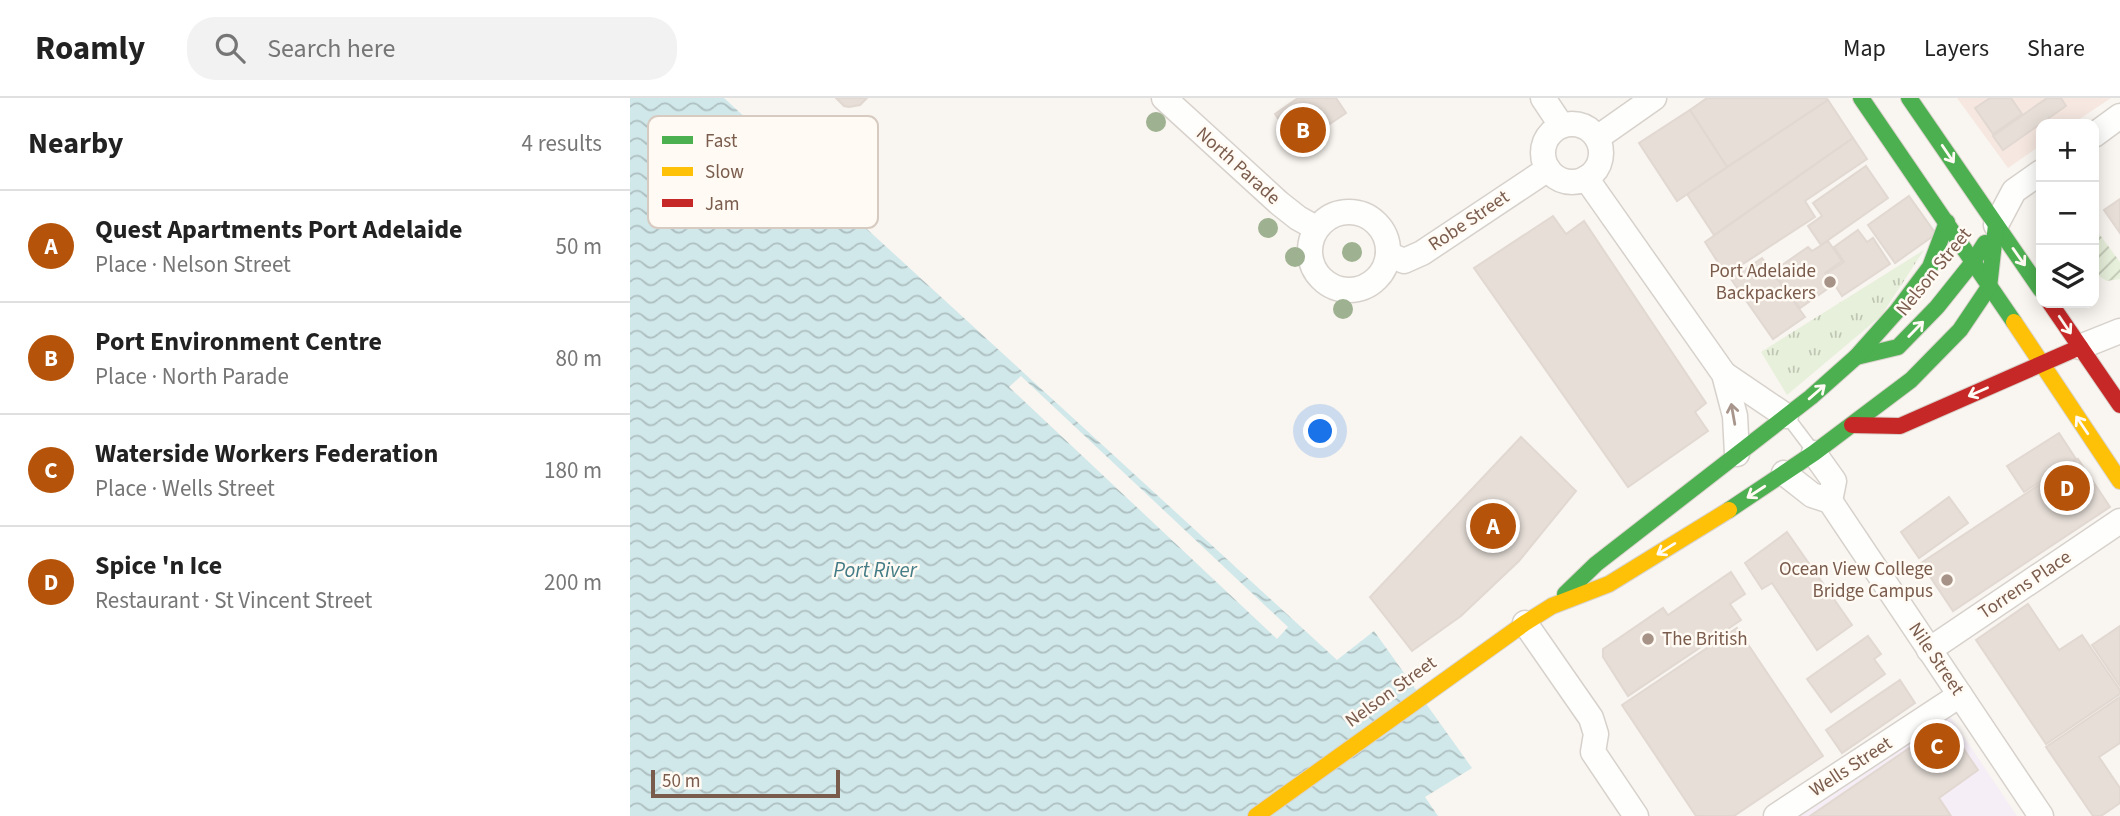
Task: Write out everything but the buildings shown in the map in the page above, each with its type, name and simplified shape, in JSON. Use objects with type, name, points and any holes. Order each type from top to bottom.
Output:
[{"type":"main road","points":[[1861,98],[2120,481]]},
{"type":"main road","points":[[1909,98],[2036,283]]},
{"type":"main road","points":[[1856,357],[1897,311],[1930,267],[1947,222]]},
{"type":"main road","name":"Nelson Street","points":[[1552,606],[1596,564],[1786,416],[1856,357],[1898,347],[1937,307],[1973,262],[1996,225]]},
{"type":"main road","name":"Nelson Street","points":[[1256,816],[1525,623],[1552,606],[1609,584],[1784,474],[1912,380],[1960,330],[1989,287],[1996,225]]},
{"type":"main road","points":[[2053,308],[2120,405]]},
{"type":"main road","points":[[1852,425],[1900,426],[2080,346]]},
{"type":"street","name":"North Parade","points":[[1164,98],[1279,203],[1316,228]]},
{"type":"street","points":[[1543,98],[1561,125]]},
{"type":"street","points":[[1597,138],[1654,98]]},
{"type":"street","points":[[2099,131],[2120,116]]},
{"type":"street","points":[[1570,123],[1591,130],[1601,150],[1595,172],[1578,182],[1567,182],[1556,177],[1548,169],[1544,159],[1544,145],[1549,135],[1561,125],[1570,123]]},
{"type":"street","name":"Robe Street","points":[[1388,254],[1404,261],[1422,253],[1548,169]]},
{"type":"street","points":[[1996,225],[2014,191],[2036,176]]},
{"type":"street","points":[[1586,178],[1724,374],[1735,416],[1737,454]]},
{"type":"street","points":[[1349,211],[1373,220],[1387,241],[1388,254],[1385,266],[1369,284],[1346,290],[1321,279],[1313,267],[1311,241],[1316,228],[1325,219],[1349,211]]},
{"type":"street","points":[[2080,346],[2120,331]]},
{"type":"street","points":[[1724,374],[1786,416]]},
{"type":"street","name":"Nile Street","points":[[1814,453],[1834,481],[1830,501]]},
{"type":"street","name":"Nile Street","points":[[1784,474],[1812,495],[1830,501],[2041,816]]},
{"type":"street","name":"Torrens Place","points":[[1929,650],[2120,521]]},
{"type":"street","points":[[1525,623],[1591,718],[1596,734],[1593,752],[1636,816]]},
{"type":"street","name":"Wells Street","points":[[1776,816],[1960,695]]},
{"type":"lane","points":[[1786,416],[1814,453]]},
{"type":"shaded area","points":[[1957,98],[2111,98],[2080,119],[2036,119],[2036,148],[2008,168]]},
{"type":"shaded area","points":[[1950,716],[2017,816],[1801,816]]},
{"type":"green space","points":[[2099,234],[2120,262],[2120,279],[2107,281],[2099,276]]},
{"type":"green space","points":[[1924,250],[1881,316],[1787,395],[1761,352]]},
{"type":"water","name":"Port River","points":[[630,98],[724,98],[744,116],[648,116],[648,228],[866,228],[1337,660],[1374,631],[1472,768],[1425,797],[1438,816],[630,816]]},
{"type":"pier","points":[[1021,376],[1288,627],[1277,639],[1009,387]]},
{"type":"traffic: fast","points":[[1861,98],[2014,322]]},
{"type":"traffic: fast","points":[[1909,98],[2036,283]]},
{"type":"traffic: fast","points":[[1565,594],[1596,564],[1811,397],[1856,357],[1897,311],[1930,267],[1947,222]]},
{"type":"traffic: fast","points":[[1729,510],[1814,453],[1911,380],[1960,330],[1989,287],[1996,225]]},
{"type":"traffic: fast","points":[[1856,357],[1898,347],[1937,307],[1985,243]]},
{"type":"traffic: slow","points":[[2014,322],[2120,481]]},
{"type":"traffic: slow","points":[[1256,816],[1525,623],[1552,606],[1609,584],[1729,510]]},
{"type":"traffic: jam","points":[[2053,308],[2120,405]]},
{"type":"traffic: jam","points":[[1852,425],[1900,426],[2080,347]]},
{"type":"place","name":"Port Environment Centre","points":[[1303,130]]},
{"type":"place","name":"Port Adelaide Backpackers","points":[[1830,282]]},
{"type":"place","name":"Spice 'n Ice","points":[[2067,488]]},
{"type":"place","name":"Quest Apartments Port Adelaide","points":[[1493,526]]},
{"type":"place","name":"Ocean View College Bridge Campus","points":[[1947,580]]},
{"type":"place","name":"The British","points":[[1648,639]]},
{"type":"place","name":"Waterside Workers Federation","points":[[1937,746]]}]
